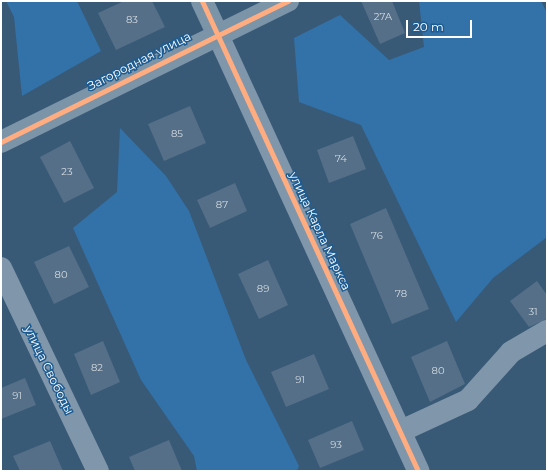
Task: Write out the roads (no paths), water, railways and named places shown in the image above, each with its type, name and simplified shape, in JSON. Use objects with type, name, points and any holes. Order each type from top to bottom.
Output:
[{"type":"street","name":"улица Карла Маркса","points":[[202,1],[418,471]]},
{"type":"street","name":"Загородная улица","points":[[1,142],[217,33],[288,1]]},
{"type":"street","name":"улица Свободы","points":[[1,268],[98,471]]},
{"type":"street","points":[[401,432],[468,400],[510,352],[547,331]]}]
